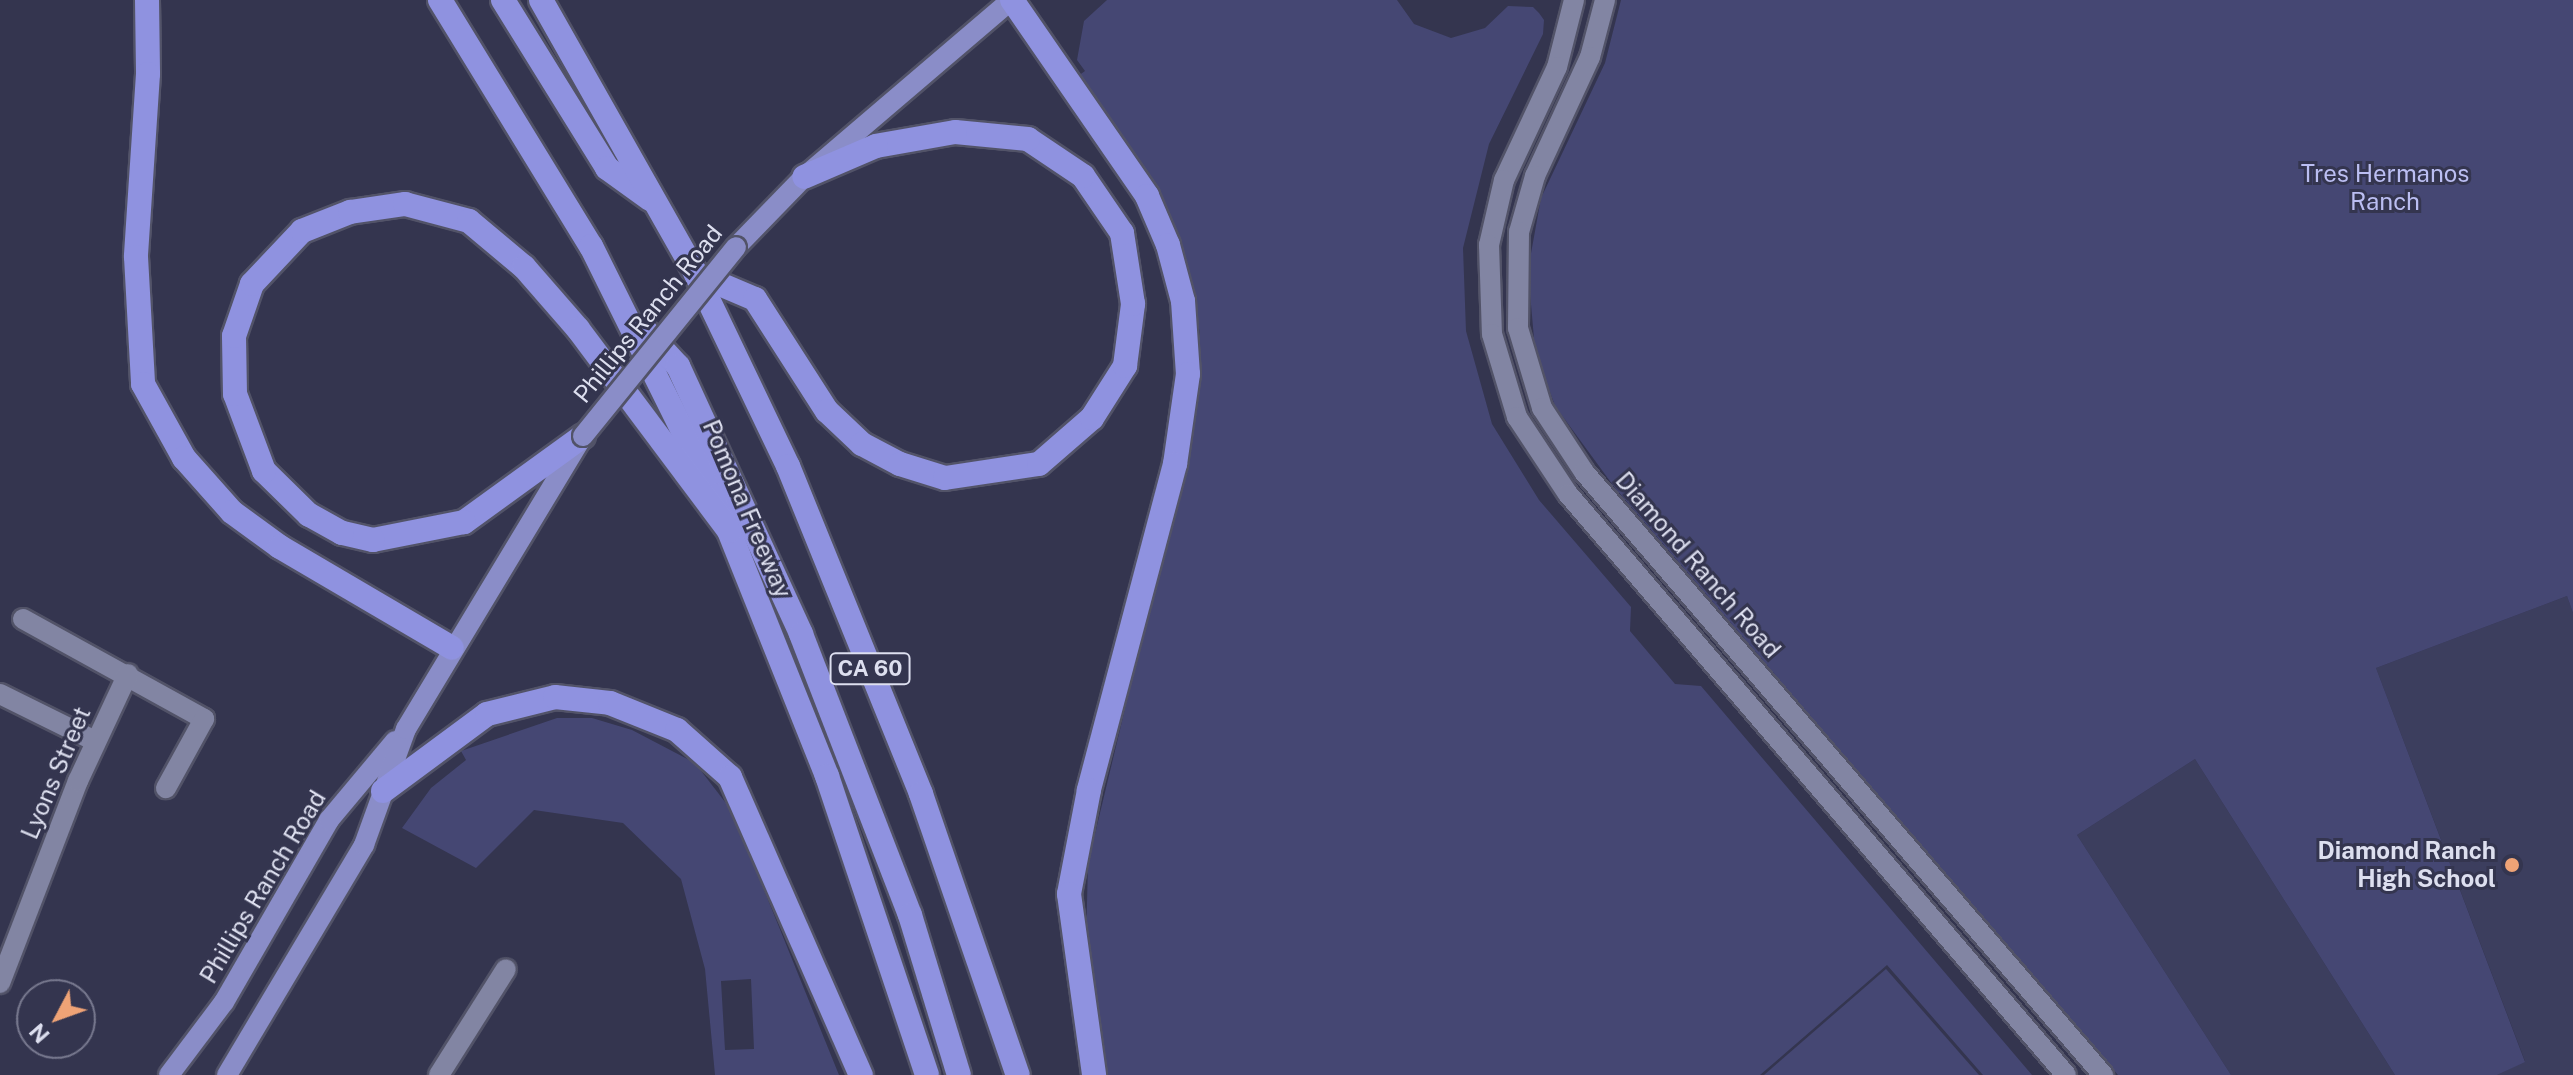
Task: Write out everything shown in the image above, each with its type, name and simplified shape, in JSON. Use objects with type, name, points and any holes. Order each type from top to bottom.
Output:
[{"type":"highway","points":[[147,0],[148,74],[136,257],[143,384],[184,458],[232,512],[280,547],[452,648]]},
{"type":"highway","name":"Pomona Freeway","points":[[440,0],[591,246],[729,531],[827,776],[927,1075]]},
{"type":"highway","points":[[503,0],[607,168],[658,205]]},
{"type":"highway","name":"CA 60","points":[[541,0],[696,274],[788,466],[921,794],[1018,1075]]},
{"type":"highway","points":[[1012,0],[1147,196],[1168,245],[1183,301],[1188,374],[1175,464],[1089,790],[1069,894],[1094,1075]]},
{"type":"highway","points":[[696,274],[755,299],[827,411],[862,444],[900,464],[945,478],[1039,464],[1092,418],[1125,366],[1133,304],[1122,233],[1083,176],[1028,139],[955,132],[876,146],[804,177]]},
{"type":"highway","points":[[583,436],[464,522],[373,540],[342,533],[309,515],[264,471],[235,394],[234,336],[252,284],[302,231],[350,212],[405,204],[469,221],[524,267],[578,329],[729,531]]},
{"type":"highway","points":[[620,303],[678,366],[788,606],[910,915],[959,1075]]},
{"type":"highway","points":[[383,791],[487,714],[555,697],[610,703],[677,730],[730,777],[861,1075]]},
{"type":"main road","name":"Phillips Ranch Road","points":[[227,1075],[364,845],[406,729],[452,648],[583,436],[630,373],[776,204],[1012,0]]},
{"type":"main road","name":"Phillips Ranch Road","points":[[169,1075],[224,1002],[329,820],[406,729]]},
{"type":"street","points":[[1574,0],[1557,67],[1510,166],[1491,231],[1492,334],[1517,417],[1568,494],[2066,1075]]},
{"type":"street","name":"Diamond Ranch Road","points":[[1605,0],[1590,57],[1535,176],[1519,232],[1518,328],[1542,408],[1599,490],[2103,1075]]},
{"type":"street","points":[[23,619],[128,674],[204,719],[166,788]]},
{"type":"street","name":"Lyons Street","points":[[0,983],[95,741],[128,674]]},
{"type":"street","points":[[0,694],[95,741]]},
{"type":"street","points":[[439,1075],[506,969]]},
{"type":"shaded area","name":"Diamond Ranch High School","points":[[2567,596],[2573,613],[2573,1075],[2497,1075],[2525,1061],[2376,668]]},
{"type":"shaded area","name":"Diamond Ranch High School","points":[[2195,759],[2395,1075],[2231,1075],[2077,835]]},
{"type":"green space","points":[[1107,0],[1397,0],[1414,24],[1451,38],[1485,28],[1508,6],[1533,7],[1539,13],[1544,20],[1543,34],[1489,144],[1463,248],[1466,331],[1492,424],[1539,500],[1631,607],[1630,631],[1675,684],[1701,686],[2032,1075],[1983,1075],[1887,965],[1760,1075],[1105,1075],[1086,943],[1088,863],[1190,438],[1200,334],[1186,261],[1171,217],[1142,166],[1078,76],[1085,71],[1077,60],[1084,21]]},
{"type":"green space","name":"Tres Hermanos Ranch","points":[[1621,0],[2573,0],[2573,613],[2567,596],[2376,668],[2525,1062],[2497,1075],[2395,1075],[2195,759],[2077,835],[2231,1075],[2118,1075],[1615,488],[1555,406],[1535,350],[1528,270],[1541,198],[1605,63]]},
{"type":"green space","points":[[557,718],[592,718],[632,730],[695,763],[732,811],[839,1075],[715,1075],[705,969],[681,879],[623,823],[534,810],[476,868],[402,828],[431,788],[466,760],[461,751]],"holes":[[[751,979],[754,1049],[725,1050],[721,981]]]},
{"type":"green space","points":[[1886,969],[1979,1075],[1764,1075]]},
{"type":"place","name":"Diamond Ranch High School","points":[[2512,865]]}]
